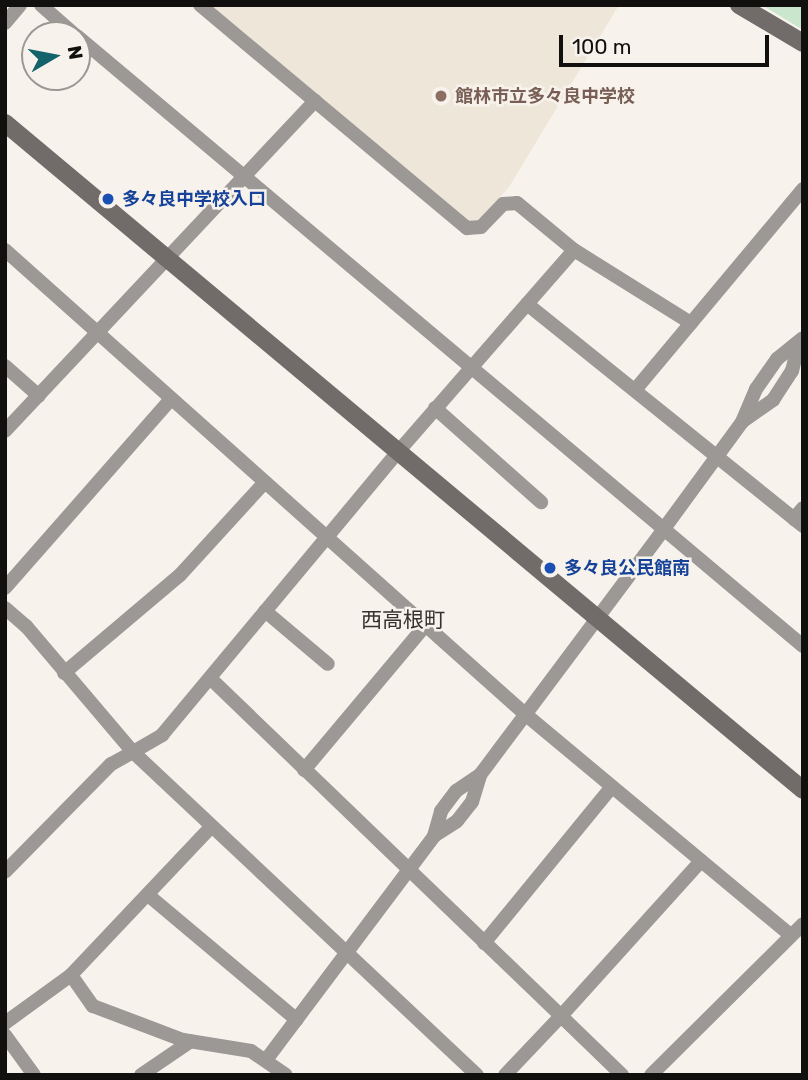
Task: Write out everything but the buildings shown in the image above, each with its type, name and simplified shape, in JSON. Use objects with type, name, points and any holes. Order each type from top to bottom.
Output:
[{"type":"street","points":[[5,23],[20,5]]},
{"type":"street","points":[[41,5],[59,21]]},
{"type":"street","points":[[200,5],[467,228],[481,227],[509,201],[574,250],[691,323]]},
{"type":"street","points":[[739,5],[803,43]]},
{"type":"street","points":[[91,49],[244,180],[803,646]]},
{"type":"street","points":[[5,431],[244,180],[315,101]]},
{"type":"street","points":[[5,123],[595,620],[803,790]]},
{"type":"street","points":[[635,390],[803,189]]},
{"type":"street","points":[[5,250],[525,714],[791,936]]},
{"type":"street","points":[[5,872],[111,764],[162,735],[435,408],[574,250]]},
{"type":"street","points":[[527,304],[715,456],[800,518]]},
{"type":"street","points":[[266,1060],[434,836],[457,821],[472,802],[480,775],[715,456],[742,422],[773,400],[792,371],[801,341]]},
{"type":"street","points":[[5,366],[39,396]]},
{"type":"street","points":[[5,587],[171,399]]},
{"type":"street","points":[[435,408],[541,502]]},
{"type":"street","points":[[64,673],[180,575],[265,482]]},
{"type":"street","points":[[5,608],[133,752],[210,828],[477,1075]]},
{"type":"street","points":[[265,611],[328,664]]},
{"type":"street","points":[[304,770],[425,626]]},
{"type":"street","points":[[210,678],[622,1075]]},
{"type":"street","points":[[484,943],[611,788]]},
{"type":"street","points":[[5,1023],[71,975],[210,828]]},
{"type":"street","points":[[505,1075],[701,861]]},
{"type":"street","points":[[148,895],[297,1020]]},
{"type":"street","points":[[651,1075],[803,924]]},
{"type":"street","points":[[71,975],[93,1006],[139,1027],[191,1041],[251,1051],[286,1075]]},
{"type":"street","points":[[5,1035],[34,1075]]},
{"type":"street","points":[[141,1075],[191,1041]]},
{"type":"shaded area","name":"館林市立多々良中学校","points":[[208,5],[619,5],[509,187],[479,220],[469,222]]},
{"type":"green space","points":[[762,5],[803,5],[803,30]]},
{"type":"place","name":"館林市立多々良中学校","points":[[441,96]]},
{"type":"place","name":"多々良中学校入口","points":[[108,199]]},
{"type":"place","name":"多々良公民館南","points":[[550,568]]},
{"type":"district","name":"西高根町","points":[[403,620]]}]
